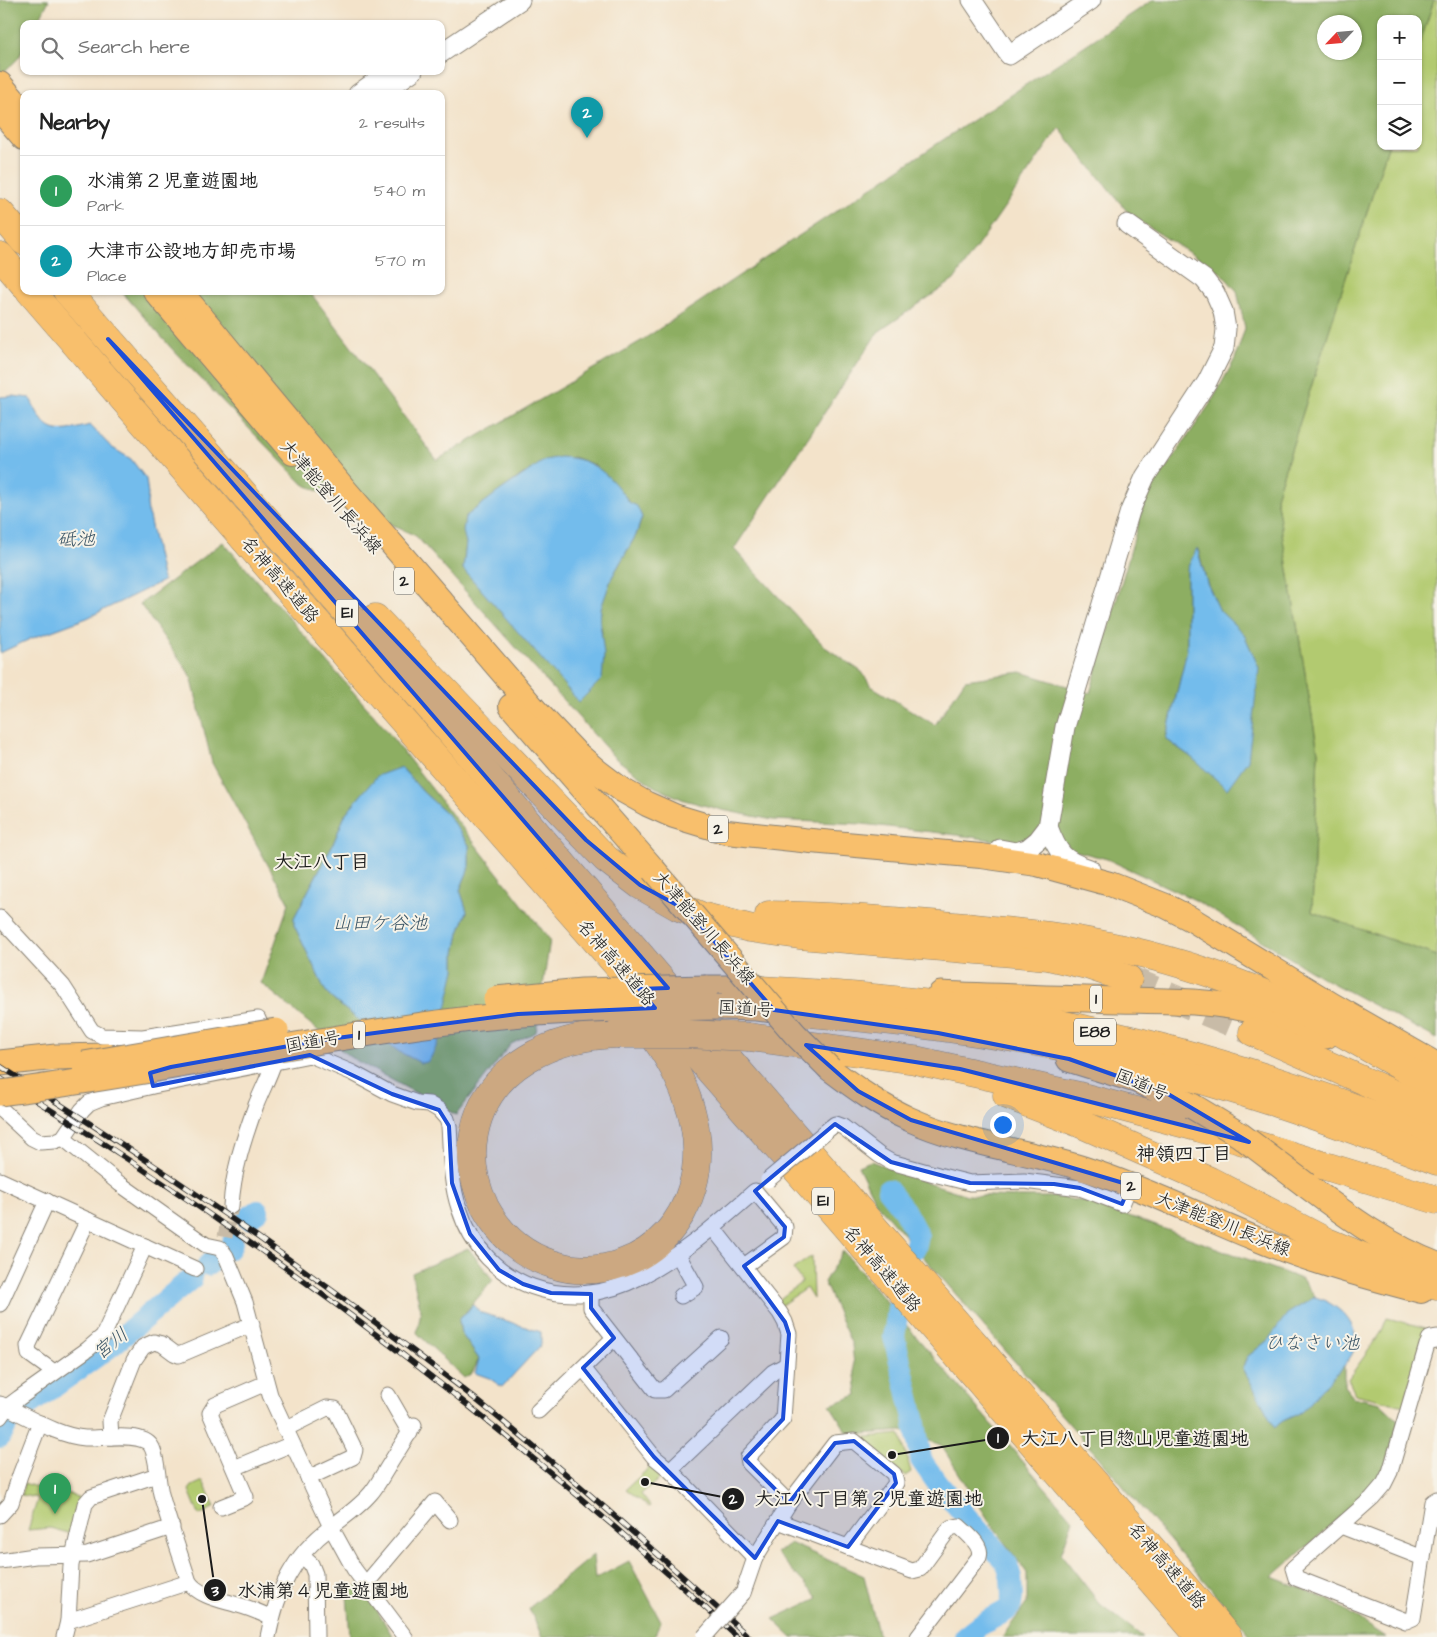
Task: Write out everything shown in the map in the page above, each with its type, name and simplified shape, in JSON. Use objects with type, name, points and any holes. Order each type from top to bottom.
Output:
[{"type":"highway","points":[[0,213],[20,236]]},
{"type":"highway","points":[[0,256],[20,279]]},
{"type":"highway","name":"名神高速道路","points":[[33,295],[804,1178],[1200,1637]]},
{"type":"highway","name":"名神高速道路","points":[[70,295],[438,717],[717,1046],[1228,1637]]},
{"type":"highway","points":[[108,339],[258,491],[359,602],[586,840],[606,859],[647,878],[677,902],[695,908],[737,914],[865,918],[1028,933],[1077,940],[1144,954],[1212,975],[1282,1002],[1437,1088]]},
{"type":"highway","points":[[444,767],[567,929],[643,1022],[659,1045],[679,1079],[694,1120],[698,1147],[694,1181],[685,1208],[668,1234],[642,1254],[618,1265],[581,1270],[558,1266],[534,1257],[504,1234],[488,1213],[476,1185],[472,1148],[481,1108],[491,1093],[504,1077],[527,1058],[549,1047],[579,1038],[617,1034],[687,1034],[749,1037],[832,1059],[922,1068],[1038,1106],[1210,1181],[1327,1242],[1437,1286]]},
{"type":"highway","points":[[647,878],[677,906],[701,916],[749,928],[791,934],[1048,956],[1088,964],[1128,979]]},
{"type":"highway","name":"国道1号","points":[[0,1093],[171,1067],[322,1040],[462,1020],[731,998],[788,987],[836,987],[1007,998],[1159,1001],[1232,1006],[1258,1012],[1313,1030],[1437,1088]]},
{"type":"highway","name":"国道1号","points":[[0,1076],[139,1046],[470,1002],[582,991],[706,988],[731,998],[782,1011],[1002,1044],[1059,1057],[1136,1080],[1192,1106],[1240,1135],[1373,1233],[1396,1247],[1437,1265]]},
{"type":"highway","name":"E88","points":[[731,998],[887,998],[1019,1017],[1175,1052],[1283,1082],[1332,1098],[1437,1139]]},
{"type":"highway","name":"E88","points":[[782,1011],[884,1019],[956,1029],[1122,1060],[1274,1102],[1379,1138],[1437,1161]]},
{"type":"highway","points":[[1252,1032],[1437,1114]]},
{"type":"highway","points":[[0,1062],[139,1046]]},
{"type":"highway","points":[[832,1059],[916,1060],[1079,1096],[1275,1149],[1437,1200]]},
{"type":"highway","points":[[3,1113],[171,1067]]},
{"type":"main road","points":[[0,84],[20,107]]},
{"type":"main road","points":[[0,110],[20,133]]},
{"type":"main road","name":"大津能登川長浜線","points":[[177,295],[524,697],[574,751],[622,790],[674,816],[727,832],[981,856],[1037,864],[1110,884],[1192,919],[1334,1006],[1437,1065]]},
{"type":"main road","name":"大津能登川長浜線","points":[[177,295],[647,878],[789,1027],[832,1059],[858,1091],[911,1120],[971,1139],[1090,1171],[1130,1185],[1253,1238],[1298,1255],[1437,1295]]},
{"type":"street","points":[[445,34],[497,0]]},
{"type":"street","points":[[445,50],[520,0]]},
{"type":"street","points":[[972,0],[1009,55],[1091,0]]},
{"type":"street","points":[[364,90],[384,75]]},
{"type":"street","points":[[386,90],[407,75]]},
{"type":"street","points":[[942,852],[969,848],[990,848],[1016,852],[1027,849],[1038,840],[1048,827],[1065,727],[1130,511],[1145,477],[1207,382],[1224,348],[1226,330],[1223,311],[1215,293],[1204,279],[1127,224]]},
{"type":"street","points":[[1048,827],[1054,844],[1066,859],[1110,879],[1131,892]]},
{"type":"street","points":[[0,918],[63,986],[92,1031],[102,1036],[139,1046],[258,1019],[274,1062],[256,1104],[237,1162],[232,1186],[231,1206]]},
{"type":"street","points":[[139,1046],[153,1086]]},
{"type":"street","points":[[3,1113],[24,1132],[40,1142],[55,1141],[64,1138],[82,1110],[90,1103],[101,1098],[310,1055],[353,1073],[392,1094],[417,1103],[429,1104],[439,1110],[447,1119],[449,1126],[452,1183],[459,1210],[470,1234],[483,1254],[499,1270],[523,1284],[551,1293],[590,1294],[610,1290],[639,1278],[678,1254],[713,1228],[835,1124],[843,1127],[879,1155],[892,1162],[970,1183],[1024,1181],[1054,1184],[1080,1188],[1122,1204],[1130,1185]]},
{"type":"street","points":[[64,1138],[120,1184],[206,1245],[223,1243],[226,1256],[252,1324],[266,1383],[292,1444],[331,1527],[354,1569],[405,1637]]},
{"type":"street","points":[[0,1180],[195,1269]]},
{"type":"street","points":[[744,1266],[784,1237],[785,1227],[755,1191]]},
{"type":"street","points":[[0,1304],[48,1201]]},
{"type":"street","points":[[54,1372],[28,1354],[28,1346],[88,1220]]},
{"type":"street","points":[[713,1228],[744,1266],[785,1322],[789,1334],[783,1419],[748,1457],[750,1463],[789,1503]]},
{"type":"street","points":[[2,1409],[88,1349],[102,1336],[145,1246]]},
{"type":"street","points":[[678,1254],[696,1287],[681,1296]]},
{"type":"street","points":[[590,1294],[591,1308],[655,1390],[664,1390],[721,1338]]},
{"type":"street","points":[[111,1437],[110,1421],[134,1360],[143,1347],[154,1342],[162,1344],[180,1355],[252,1324]]},
{"type":"street","points":[[538,1411],[614,1338]]},
{"type":"street","points":[[1434,1339],[1427,1345],[1390,1472],[1384,1484],[1372,1498],[1293,1568],[1296,1578],[1406,1621],[1414,1618],[1432,1502],[1437,1499]]},
{"type":"street","points":[[670,1470],[773,1372],[786,1365]]},
{"type":"street","points":[[583,1368],[654,1457],[670,1470],[755,1558]]},
{"type":"street","points":[[221,1507],[246,1497],[210,1414],[214,1405],[266,1383]]},
{"type":"street","points":[[268,1637],[278,1597],[287,1576],[302,1556],[331,1527],[372,1492],[412,1429],[388,1395]]},
{"type":"street","points":[[285,1428],[327,1408],[335,1409],[355,1450],[353,1457],[308,1478]]},
{"type":"street","points":[[2,1409],[76,1437],[134,1437],[146,1441],[151,1445],[154,1454],[157,1475],[172,1528],[189,1582],[194,1590],[272,1618]]},
{"type":"street","points":[[0,1515],[11,1503],[40,1423]]},
{"type":"street","points":[[704,1637],[743,1593],[755,1558],[789,1503],[835,1443],[854,1441],[894,1474],[896,1483],[848,1547]]},
{"type":"street","points":[[234,1468],[292,1444]]},
{"type":"street","points":[[64,1637],[68,1621],[71,1565],[85,1504],[91,1497],[157,1475]]},
{"type":"street","points":[[365,1585],[434,1502],[450,1520]]},
{"type":"street","points":[[778,1521],[912,1571],[920,1569],[950,1528],[959,1526],[980,1547],[980,1557],[924,1635]]},
{"type":"street","points":[[1341,1526],[1423,1558]]},
{"type":"street","points":[[0,1561],[35,1556],[87,1556],[172,1528]]},
{"type":"street","points":[[302,1556],[311,1564],[315,1574],[316,1637]]},
{"type":"street","points":[[68,1621],[189,1582]]},
{"type":"highlighted area","points":[[108,339],[586,840],[640,885],[688,911],[774,1010],[938,1033],[1069,1059],[1168,1094],[1249,1142],[960,1069],[806,1045],[858,1091],[911,1120],[1130,1185],[1122,1204],[1080,1188],[1054,1184],[970,1183],[891,1162],[835,1124],[755,1191],[785,1227],[784,1237],[744,1266],[785,1322],[789,1334],[783,1419],[745,1459],[789,1503],[835,1443],[854,1441],[894,1474],[896,1483],[848,1547],[778,1521],[755,1558],[654,1457],[583,1368],[614,1338],[591,1308],[591,1294],[551,1293],[523,1284],[499,1270],[470,1234],[452,1183],[449,1126],[439,1110],[392,1094],[310,1055],[153,1086],[150,1073],[171,1067],[322,1040],[518,1014],[655,1008],[639,989],[668,988]]},
{"type":"green space","points":[[0,0],[49,0],[39,20],[20,20],[20,55],[0,75]]},
{"type":"green space","points":[[1153,0],[1434,0],[1422,37],[1422,15],[1377,15],[1377,150],[1387,150],[1276,497],[1318,752],[1312,912],[1437,956],[1437,1039],[1321,977],[1195,900],[1107,859],[1080,852],[949,834],[862,824],[773,820],[684,800],[655,787],[615,758],[416,536],[303,484],[173,350],[125,295],[312,295],[437,460],[641,341]],"holes":[[[1059,128],[1130,215],[1221,273],[1237,291],[1245,328],[1235,359],[1210,404],[1153,487],[1143,507],[1090,693],[1021,672],[965,680],[935,725],[871,686],[862,672],[825,647],[734,549],[878,332],[954,280]],[[573,457],[595,465],[624,495],[642,518],[636,535],[612,577],[606,592],[601,608],[600,621],[602,633],[580,702],[463,569],[466,543],[465,517],[523,474]],[[1198,549],[1207,583],[1220,612],[1244,634],[1191,757],[1166,739],[1187,650],[1187,569]]]},
{"type":"green space","points":[[1434,0],[1437,0],[1437,956],[1312,912],[1318,752],[1276,497],[1387,150],[1422,150],[1422,37]]},
{"type":"green space","points":[[223,542],[383,726],[550,940],[536,1032],[511,1044],[456,1115],[350,1057],[261,983],[289,903],[212,763],[191,676],[140,604]],"holes":[[[401,767],[423,792],[447,814],[469,845],[469,868],[460,890],[467,912],[459,933],[455,953],[455,970],[421,1063],[398,1051],[331,998],[325,990],[294,925],[294,918],[333,844],[346,813],[363,793]]]},
{"type":"green space","points":[[871,1161],[914,1178],[967,1195],[1058,1197],[1093,1203],[1302,1279],[1315,1297],[1287,1315],[1268,1340],[1247,1357],[1243,1368],[1275,1427],[1280,1422],[1301,1412],[1344,1364],[1344,1386],[1353,1397],[1380,1403],[1399,1421],[1384,1472],[1348,1510],[1272,1577],[1330,1600],[1386,1637],[1252,1637],[1093,1451],[876,1203],[858,1166]]},
{"type":"green space","points":[[468,1248],[493,1280],[459,1320],[461,1333],[479,1359],[472,1373],[464,1378],[417,1333],[421,1311],[412,1273]]},
{"type":"green space","points":[[843,1251],[1073,1520],[1061,1554],[1100,1604],[1143,1637],[1002,1637],[1027,1603],[1027,1573],[993,1527],[941,1445],[902,1431],[849,1435],[830,1405],[857,1395],[852,1345],[824,1282]]},
{"type":"green space","points":[[812,1256],[813,1299],[806,1288],[780,1306],[777,1301],[802,1282],[793,1269]]},
{"type":"green space","points":[[1387,1318],[1426,1328],[1404,1406],[1355,1394],[1348,1379],[1381,1333]]},
{"type":"green space","points":[[900,1434],[911,1472],[905,1476],[856,1438]]},
{"type":"green space","points":[[652,1465],[664,1475],[641,1494],[649,1507],[626,1489]]},
{"type":"green space","points":[[203,1481],[215,1507],[199,1515],[189,1490],[192,1486]]},
{"type":"green space","points":[[24,1483],[54,1493],[55,1487],[80,1499],[72,1534],[50,1528],[28,1530],[38,1498],[21,1495]]},
{"type":"green space","points":[[790,1543],[864,1576],[879,1637],[792,1637],[773,1619],[818,1598],[776,1553]]},
{"type":"green space","points":[[593,1555],[595,1579],[629,1561],[661,1621],[654,1637],[542,1637],[529,1608]]},
{"type":"green space","points":[[360,1582],[393,1637],[350,1637],[347,1595]]},
{"type":"water","name":"砥池","points":[[0,397],[30,398],[41,419],[52,429],[67,430],[90,425],[111,447],[131,459],[146,479],[148,512],[163,581],[87,618],[30,639],[0,653]]},
{"type":"water","points":[[560,457],[583,461],[601,470],[630,503],[637,506],[642,517],[636,535],[612,577],[601,608],[600,621],[604,655],[602,679],[579,702],[463,569],[466,543],[463,531],[465,517],[545,460]]},
{"type":"water","points":[[1197,548],[1207,583],[1220,611],[1244,634],[1259,668],[1248,760],[1227,789],[1191,757],[1166,739],[1187,650],[1187,569]]},
{"type":"water","name":"山田ケ谷池","points":[[401,767],[423,792],[447,814],[469,845],[469,868],[460,890],[467,911],[459,933],[455,953],[455,970],[438,1043],[430,1059],[427,1062],[421,1063],[398,1051],[331,998],[325,990],[294,925],[294,918],[333,844],[346,813],[377,776]]},
{"type":"water","name":"ひなさい池","points":[[1315,1297],[1331,1304],[1346,1316],[1354,1332],[1356,1341],[1354,1350],[1337,1374],[1304,1409],[1275,1428],[1243,1368],[1247,1357],[1268,1340],[1287,1314]]},
{"type":"water","points":[[473,1305],[482,1313],[541,1332],[541,1345],[502,1387],[489,1378],[475,1373],[479,1359],[461,1333],[459,1320]]},
{"type":"waterway","points":[[888,1190],[904,1210],[918,1236],[915,1248]]},
{"type":"waterway","name":"宮川","points":[[248,1218],[258,1211]]},
{"type":"waterway","name":"宮川","points":[[230,1248],[232,1243]]},
{"type":"waterway","name":"宮川","points":[[208,1265],[218,1257]]},
{"type":"waterway","name":"宮川","points":[[27,1406],[111,1346],[192,1278]]},
{"type":"waterway","points":[[898,1308],[894,1337],[914,1418],[921,1460],[938,1484],[1007,1564],[1011,1578],[1011,1605],[1006,1611],[980,1625],[965,1637]]},
{"type":"waterway","name":"宮川","points":[[0,1437],[6,1426]]},
{"type":"tunnel","points":[[1128,979],[1253,1032]]},
{"type":"tunnel","points":[[225,1237],[231,1206]]},
{"type":"railway","points":[[0,1066],[104,1132],[238,1223],[428,1362],[570,1477],[749,1637]]},
{"type":"railway","points":[[0,1078],[194,1204],[289,1270],[382,1339],[474,1410],[563,1483],[737,1637]]},
{"type":"place","name":"大津市公設地方卸売市場","points":[[587,138]]},
{"type":"place","name":"大江八丁目惣山児童遊園地","points":[[892,1455]]},
{"type":"place","name":"大江八丁目第２児童遊園地","points":[[645,1482]]},
{"type":"place","name":"水浦第４児童遊園地","points":[[202,1499]]},
{"type":"place","name":"水浦第２児童遊園地","points":[[55,1514]]},
{"type":"district","name":"大江八丁目","points":[[322,862]]},
{"type":"district","name":"神領四丁目","points":[[1184,1154]]}]
